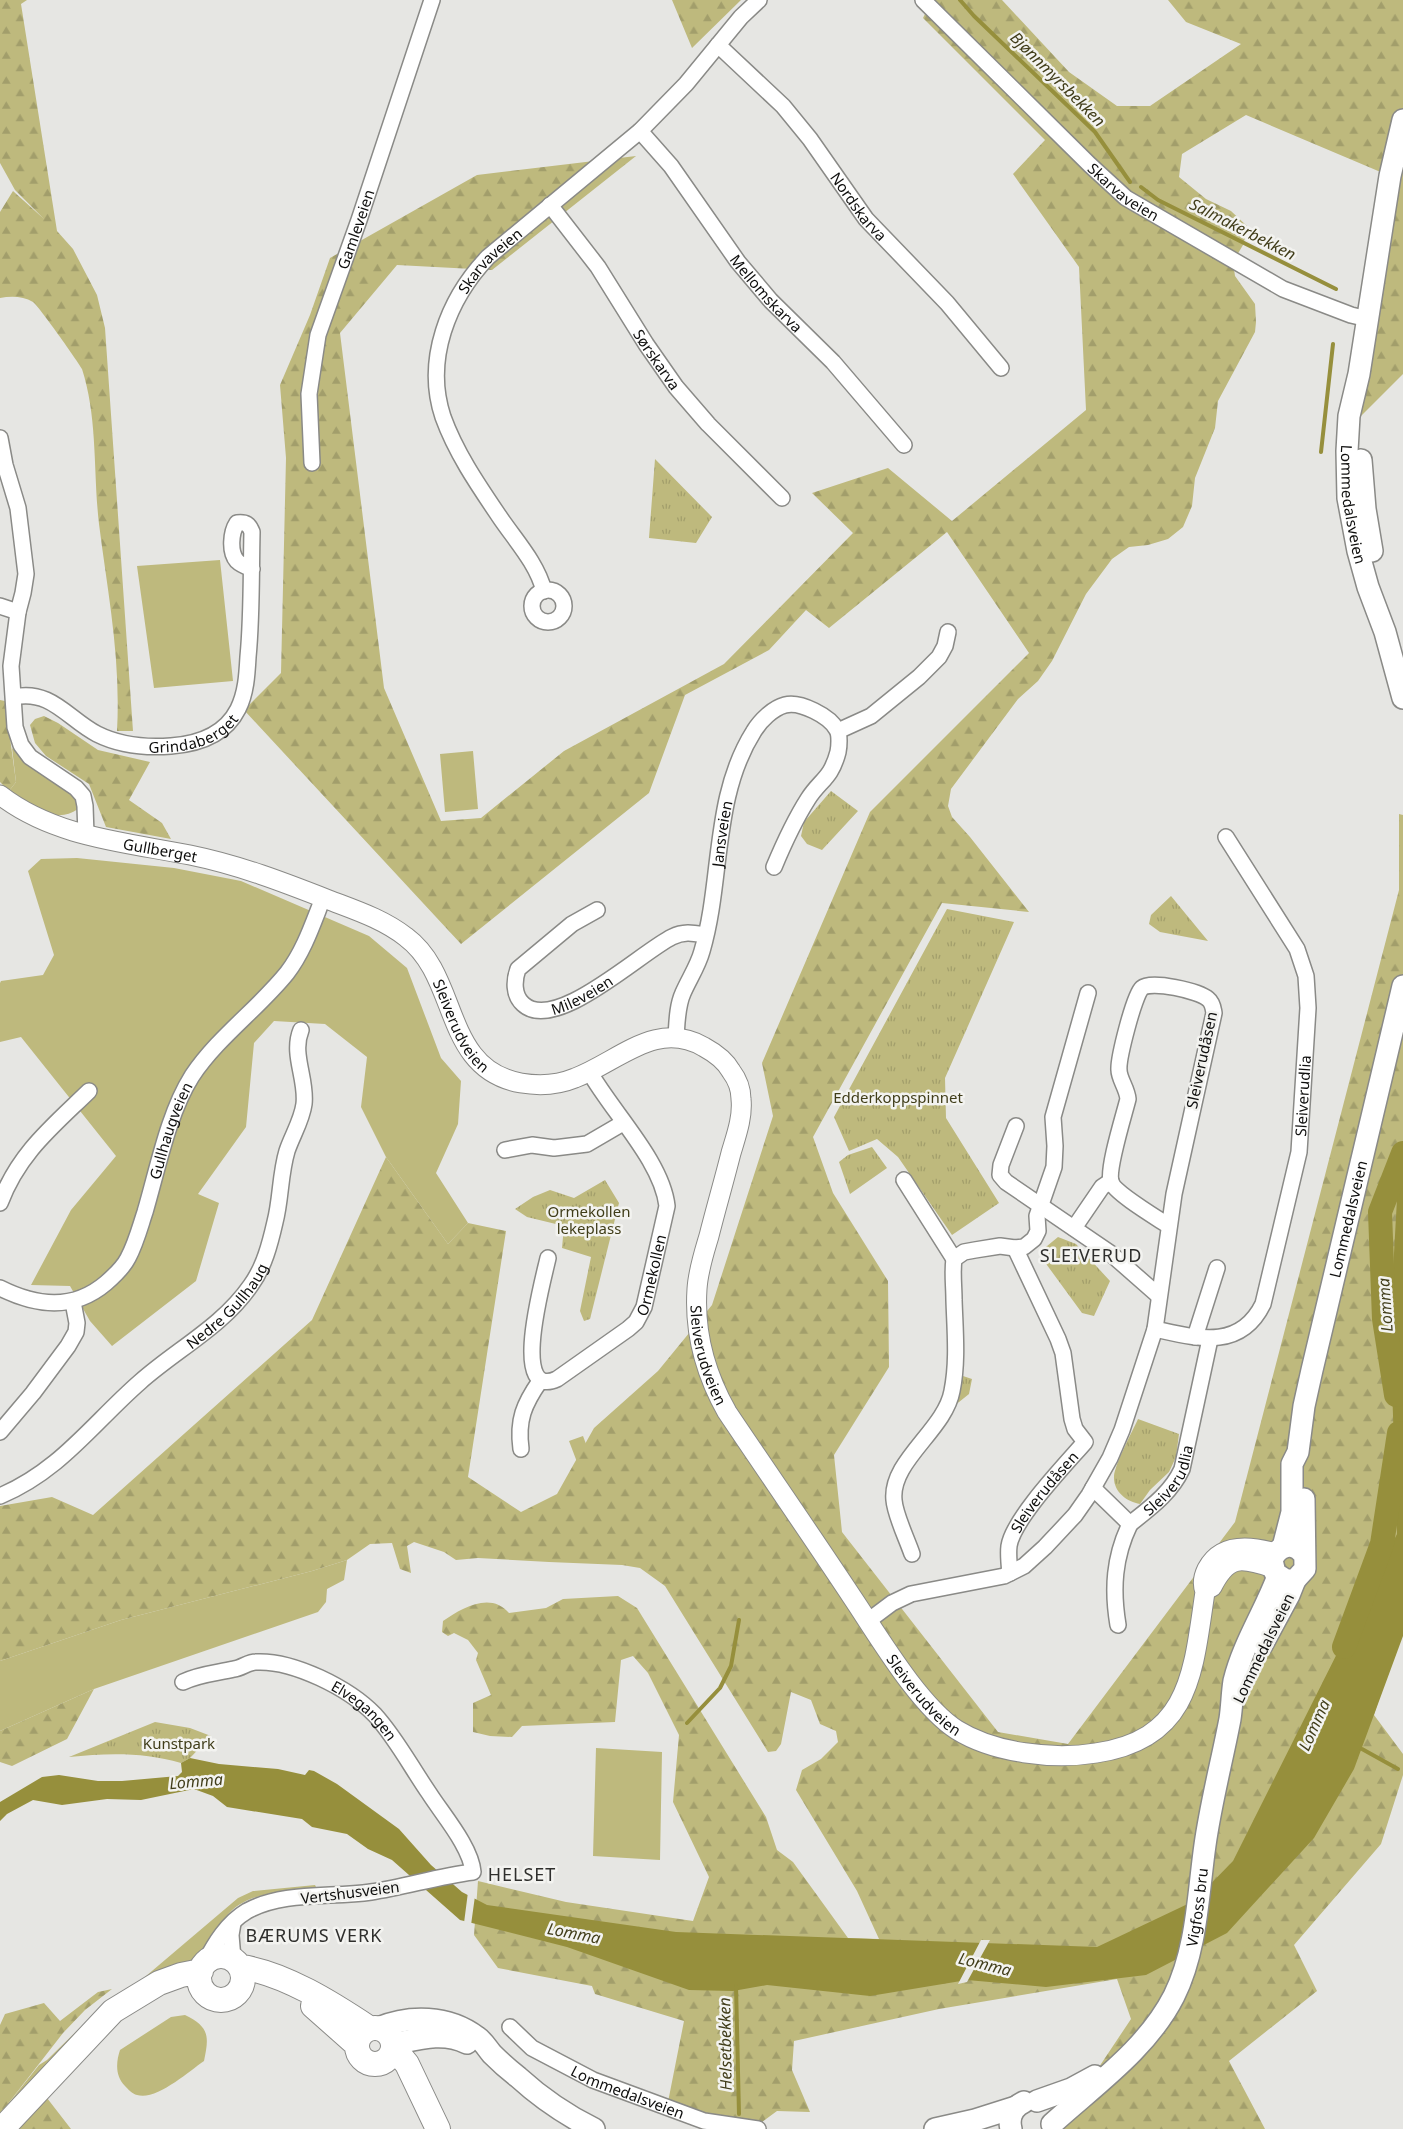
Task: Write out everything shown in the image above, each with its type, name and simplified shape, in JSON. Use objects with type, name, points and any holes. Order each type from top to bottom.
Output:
[{"type":"main road","name":"Lommedalsveien","points":[[1403,120],[1395,149],[1359,374],[1361,475],[1385,632],[1403,698]]},
{"type":"main road","name":"Lommedalsveien","points":[[1281,1565],[1292,1512],[1292,1464],[1298,1452],[1312,1370],[1403,986]]},
{"type":"main road","name":"Lommedalsveien","points":[[1206,1835],[1230,1716],[1234,1681],[1281,1565],[1293,1546],[1304,1555],[1304,1473],[1298,1452]]},
{"type":"main road","name":"Vigfoss bru","points":[[1119,2063],[1135,2049],[1160,2019],[1182,1979],[1191,1944],[1206,1835]]},
{"type":"main road","points":[[2,2129],[112,2011],[148,1988],[202,1967],[213,1957],[223,1956],[239,1971]]},
{"type":"main road","points":[[202,1967],[201,1986],[211,1997]]},
{"type":"main road","points":[[239,1971],[254,1969],[323,1999],[407,2064],[438,2129]]},
{"type":"main road","points":[[100,2025],[136,2004],[159,1994],[182,1991],[196,1992],[220,2000],[229,1999],[237,1994],[239,1971]]},
{"type":"main road","points":[[378,2042],[441,2036],[461,2040],[492,2054],[559,2110],[594,2129]]},
{"type":"main road","points":[[378,2042],[392,2074],[415,2104],[429,2129]]},
{"type":"main road","points":[[935,2129],[975,2120],[1016,2107],[1024,2102],[1037,2102],[1072,2089],[1119,2063]]},
{"type":"main road","points":[[1037,2102],[1048,2110],[1052,2126],[1094,2090],[1119,2063]]},
{"type":"main road","points":[[1011,2129],[1011,2116],[1016,2107]]},
{"type":"street","name":"Gamleveien","points":[[312,463],[309,394],[318,335],[359,220],[432,0]]},
{"type":"street","name":"Skarvaveien","points":[[544,591],[537,571],[498,516],[464,460],[443,416],[436,376],[442,336],[454,301],[488,257],[640,131],[686,84],[741,17],[759,0]]},
{"type":"street","name":"Skarvaveien","points":[[923,0],[1090,165],[1126,198],[1283,288],[1336,310],[1368,319]]},
{"type":"street","name":"Nordskarva","points":[[718,45],[783,106],[810,139],[866,219],[946,303],[1001,368]]},
{"type":"street","name":"Mellomskarva","points":[[640,131],[671,166],[738,262],[771,301],[833,362],[904,445]]},
{"type":"street","name":"Sørskarva","points":[[550,205],[598,267],[646,344],[676,387],[708,424],[782,498]]},
{"type":"street","points":[[0,438],[5,465],[18,508],[26,574],[18,612],[11,666],[15,727],[21,744],[30,757],[76,788],[83,796],[86,806],[86,835]]},
{"type":"street","name":"Grindaberget","points":[[14,697],[25,694],[58,706],[94,732],[127,745],[179,745],[194,743],[216,735],[237,711],[246,685],[252,569]]},
{"type":"street","points":[[0,606],[18,612]]},
{"type":"street","points":[[774,867],[787,834],[798,815],[810,796],[824,782],[834,768],[839,749],[838,731],[871,716],[919,677],[939,657],[945,646],[948,632]]},
{"type":"street","name":"Jansveien","points":[[676,1037],[682,994],[702,952],[706,935],[719,844],[731,784],[754,731],[768,714],[786,705],[807,707],[828,719],[838,731]]},
{"type":"street","name":"Gullberget","points":[[0,795],[32,816],[58,827],[86,835],[230,864],[280,880],[323,898]]},
{"type":"street","name":"Sleiverudlia","points":[[1155,1329],[1203,1338],[1230,1335],[1254,1319],[1263,1304],[1299,1152],[1308,1008],[1306,976],[1296,948],[1226,837]]},
{"type":"street","name":"Sleiverudveien","points":[[323,898],[383,923],[406,937],[426,955],[438,977],[458,1034],[466,1048],[483,1066],[499,1076],[518,1083],[535,1085],[561,1082],[589,1071],[637,1046],[653,1040],[676,1037],[697,1043],[725,1061],[733,1072],[740,1088],[742,1102],[735,1141],[697,1286],[699,1341],[713,1386],[727,1412],[868,1622],[923,1698],[944,1720],[956,1729],[988,1745],[1006,1750],[1085,1755],[1119,1750],[1134,1745],[1161,1727],[1180,1701],[1189,1682],[1206,1592],[1203,1581],[1207,1569],[1212,1562],[1223,1552],[1250,1547],[1281,1565]]},
{"type":"street","name":"Gullhaugveien","points":[[0,1288],[18,1297],[56,1304],[73,1302],[101,1288],[113,1277],[128,1258],[136,1239],[174,1114],[183,1093],[203,1061],[276,985],[294,963],[302,950],[323,898]]},
{"type":"street","name":"Mileveien","points":[[597,910],[572,924],[518,969],[514,978],[516,994],[522,1003],[530,1009],[543,1012],[558,1009],[573,1002],[621,972],[657,945],[674,936],[686,932],[706,935]]},
{"type":"street","name":"Sleiverudåsen","points":[[868,1622],[892,1604],[911,1594],[986,1581],[1024,1566],[1075,1515],[1110,1458],[1122,1430],[1155,1329],[1168,1249],[1168,1226],[1189,1117],[1214,1013],[1213,1006],[1209,1000],[1162,985],[1152,984],[1143,987],[1137,994],[1118,1071],[1127,1089],[1128,1099],[1111,1167],[1111,1181]]},
{"type":"street","points":[[954,1258],[964,1252],[1000,1246],[1024,1247],[1034,1240],[1038,1231],[1037,1216],[1054,1167],[1053,1117],[1088,993]]},
{"type":"street","name":"Nedre Gullhaug","points":[[0,1496],[18,1489],[49,1469],[71,1451],[139,1382],[165,1360],[206,1332],[223,1317],[252,1285],[262,1266],[269,1244],[287,1152],[304,1106],[304,1088],[297,1039],[301,1030]]},
{"type":"street","name":"Ormekollen","points":[[540,1381],[550,1382],[557,1378],[636,1322],[644,1307],[667,1206],[665,1193],[656,1170],[589,1071]]},
{"type":"street","points":[[0,1202],[13,1172],[35,1143],[89,1091]]},
{"type":"street","points":[[506,1150],[532,1145],[554,1148],[588,1144],[623,1123]]},
{"type":"street","points":[[1016,1126],[1001,1165],[1000,1175],[1018,1192],[1110,1253],[1159,1296]]},
{"type":"street","points":[[904,1180],[954,1258],[956,1360],[951,1398],[934,1427],[897,1478],[894,1489],[894,1501],[912,1554]]},
{"type":"street","points":[[1074,1228],[1102,1187],[1111,1181],[1117,1190],[1168,1226]]},
{"type":"street","name":"Sleiverudåsen","points":[[1010,1573],[1009,1544],[1016,1528],[1053,1478],[1085,1442],[1075,1428],[1072,1419],[1063,1353],[1058,1339],[1015,1248]]},
{"type":"street","points":[[521,1449],[519,1425],[522,1414],[540,1381],[535,1377],[530,1356],[548,1258]]},
{"type":"street","points":[[1203,1338],[1217,1268]]},
{"type":"street","points":[[0,1432],[33,1393],[72,1339],[78,1323],[73,1302]]},
{"type":"street","name":"Sleiverudlia","points":[[1130,1524],[1159,1500],[1175,1483],[1182,1469],[1203,1338]]},
{"type":"street","points":[[1093,1488],[1130,1524],[1122,1541],[1114,1575],[1113,1600],[1118,1624]]},
{"type":"street","name":"Elvegangen","points":[[183,1682],[194,1676],[237,1669],[254,1662],[278,1663],[310,1674],[357,1699],[376,1716],[406,1756],[464,1848],[472,1865],[473,1872]]},
{"type":"street","name":"Vertshusveien","points":[[202,1967],[216,1940],[245,1912],[262,1904],[281,1900],[348,1895],[473,1872]]},
{"type":"street","points":[[233,1923],[231,1935],[239,1971]]},
{"type":"street","name":"Lommedalsveien","points":[[510,2027],[532,2048],[593,2080],[704,2121],[758,2129]]},
{"type":"green space","points":[[0,0],[27,0],[21,4],[57,231],[73,249],[97,295],[105,328],[133,731],[117,731],[118,704],[115,652],[97,504],[91,407],[82,369],[33,302],[17,297],[0,298],[0,212],[13,191],[44,219],[15,190],[0,163]]},
{"type":"green space","points":[[672,0],[741,0],[692,48]]},
{"type":"green space","points":[[932,0],[1002,0],[1069,72],[1117,106],[1150,106],[1241,44],[1186,22],[1168,0],[1403,0],[1403,374],[1360,417],[1367,324],[1390,176],[1246,115],[1182,154],[1179,177],[1206,199],[1231,211],[1248,227],[1243,245],[1233,262],[1235,276],[1255,304],[1256,322],[1255,332],[1218,401],[1215,428],[1195,478],[1192,506],[1183,527],[1168,539],[1148,545],[1129,547],[1112,559],[1086,594],[1052,661],[1038,681],[1018,699],[951,789],[948,806],[952,817],[1029,912],[942,903],[813,1137],[833,1193],[888,1281],[889,1367],[834,1455],[842,1532],[998,1732],[1068,1744],[1235,1522],[1399,890],[1399,814],[1403,815],[1403,1622],[1374,1715],[1403,1754],[1403,1775],[1381,1844],[1294,1945],[1317,1991],[1229,2061],[1265,2129],[1061,2129],[1063,2121],[1131,2019],[1117,1979],[939,2009],[794,2041],[792,2070],[810,2112],[777,2111],[758,2125],[706,2115],[668,2102],[684,2021],[595,1994],[592,1986],[498,1968],[474,1935],[478,1881],[566,1902],[693,1921],[709,1877],[673,1802],[679,1735],[648,1673],[633,1656],[621,1660],[615,1722],[522,1726],[512,1737],[490,1736],[473,1732],[473,1703],[491,1695],[476,1660],[478,1653],[468,1640],[454,1633],[448,1636],[442,1632],[443,1621],[458,1611],[485,1602],[502,1606],[509,1613],[546,1608],[563,1599],[618,1596],[637,1608],[766,1817],[777,1850],[793,1862],[848,1938],[879,1939],[857,1891],[796,1790],[802,1770],[821,1759],[838,1742],[836,1731],[820,1724],[811,1700],[791,1692],[781,1744],[776,1751],[768,1752],[665,1586],[640,1568],[622,1565],[478,1558],[456,1560],[444,1552],[414,1542],[407,1546],[411,1573],[400,1569],[392,1543],[370,1544],[347,1560],[312,1571],[121,1620],[0,1661],[0,1506],[52,1497],[93,1515],[312,1320],[386,1157],[448,1244],[468,1223],[506,1231],[468,1477],[521,1512],[557,1494],[594,1428],[658,1371],[712,1305],[773,1116],[762,1063],[870,812],[1029,653],[947,532],[829,628],[806,610],[769,650],[685,695],[649,793],[461,944],[244,710],[281,673],[286,458],[280,385],[310,315],[330,258],[477,175],[636,156],[492,270],[397,265],[340,333],[384,688],[441,821],[481,818],[564,751],[724,664],[853,533],[812,493],[888,468],[952,521],[1086,410],[1079,267],[1013,174],[1045,140],[923,18]]},
{"type":"green space","points":[[655,459],[712,517],[696,543],[649,538]]},
{"type":"green space","points":[[220,560],[233,681],[154,688],[137,566]]},
{"type":"green space","points":[[0,700],[5,701],[16,782],[9,791],[0,782]]},
{"type":"green space","points":[[44,716],[58,723],[98,750],[150,762],[129,800],[162,823],[171,839],[106,827],[89,784],[46,756],[35,743],[30,725],[35,719]]},
{"type":"green space","points":[[12,748],[38,773],[67,790],[76,801],[78,809],[69,814],[51,814],[34,807],[9,791],[16,782]]},
{"type":"green space","points":[[473,751],[478,809],[445,812],[440,754]]},
{"type":"green space","points":[[831,791],[858,811],[822,850],[807,844],[801,836],[804,822]]},
{"type":"green space","points":[[77,858],[174,868],[241,881],[369,936],[407,968],[441,1058],[461,1081],[458,1124],[436,1173],[468,1223],[448,1244],[386,1157],[361,1107],[367,1057],[325,1024],[274,1021],[254,1043],[246,1127],[198,1194],[219,1203],[196,1281],[112,1346],[90,1321],[70,1286],[31,1285],[71,1210],[116,1156],[21,1037],[0,1042],[1,981],[43,975],[54,955],[28,871],[41,859]]},
{"type":"green space","points":[[1171,896],[1208,941],[1160,932],[1149,924],[1151,915]]},
{"type":"green space","name":"Edderkoppspinnet","points":[[947,909],[1014,922],[945,1078],[946,1118],[999,1203],[952,1235],[898,1157],[877,1139],[849,1151],[834,1117]]},
{"type":"green space","points":[[872,1147],[887,1168],[850,1194],[839,1162],[848,1155]]},
{"type":"green space","name":"Ormekollen lekeplass","points":[[605,1180],[619,1203],[590,1319],[584,1321],[580,1311],[591,1257],[562,1248],[564,1226],[527,1217],[515,1209],[533,1197],[550,1190],[574,1198]]},
{"type":"green space","points":[[1058,1237],[1076,1244],[1110,1281],[1094,1316],[1082,1313],[1044,1261],[1041,1251]]},
{"type":"green space","points":[[960,1375],[972,1379],[969,1394],[954,1406]]},
{"type":"green space","points":[[1138,1419],[1179,1434],[1176,1457],[1169,1472],[1150,1490],[1140,1504],[1130,1501],[1122,1495],[1114,1482],[1120,1456]]},
{"type":"green space","points":[[583,1436],[591,1457],[577,1462],[569,1441]]},
{"type":"green space","points":[[347,1560],[344,1580],[327,1589],[326,1602],[318,1612],[94,1689],[0,1731],[0,1661],[121,1620],[312,1571]]},
{"type":"green space","points":[[94,1689],[67,1739],[12,1766],[0,1762],[0,1731]]},
{"type":"green space","name":"Kunstpark","points":[[155,1722],[190,1728],[211,1736],[190,1758],[181,1763],[167,1759],[125,1754],[69,1757]]},
{"type":"green space","points":[[596,1748],[662,1752],[660,1860],[593,1856]]},
{"type":"green space","points":[[315,1885],[317,1889],[280,1892],[255,1897],[234,1908],[194,1961],[0,2114],[39,2065],[47,2060],[92,2016],[139,1982],[238,1898],[253,1891]]},
{"type":"green space","points":[[112,1989],[85,2010],[63,2033],[0,2114],[0,2025],[5,2014],[44,2003],[60,2021],[98,1992]]},
{"type":"green space","points":[[185,2015],[199,2024],[206,2033],[207,2045],[204,2061],[172,2084],[153,2094],[145,2096],[132,2093],[119,2078],[117,2064],[120,2050],[171,2017]]},
{"type":"green space","points":[[47,2098],[71,2129],[13,2129]]},
{"type":"water","points":[[1403,1167],[1403,1636],[1354,1769],[1314,1838],[1227,1933],[1146,1975],[1046,1987],[967,1980],[870,1996],[767,1985],[733,1991],[689,1990],[567,1947],[460,1920],[392,1860],[368,1849],[347,1834],[312,1827],[302,1819],[227,1807],[213,1796],[194,1789],[141,1800],[107,1799],[62,1805],[33,1800],[7,1814],[0,1821],[0,1802],[42,1777],[59,1775],[98,1781],[122,1781],[178,1776],[182,1772],[181,1763],[190,1758],[219,1764],[278,1769],[305,1775],[309,1770],[337,1784],[399,1829],[431,1865],[462,1892],[487,1905],[676,1932],[1097,1947],[1194,1901],[1233,1861],[1397,1534],[1390,1326],[1397,1199]]},
{"type":"pier","points":[[468,1892],[475,1896],[471,1925],[464,1923]]},
{"type":"pier","points":[[981,1940],[990,1940],[967,1982],[958,1984]]},
{"type":"waterway","name":"Bjønnmyrsbekken","points":[[960,0],[974,16],[1095,132],[1130,182]]},
{"type":"waterway","name":"Salmakerbekken","points":[[1141,187],[1158,200],[1336,289]]},
{"type":"waterway","points":[[1321,452],[1333,344]]},
{"type":"waterway","name":"Lomma","points":[[1396,1395],[1384,1319],[1380,1212],[1403,1153]]},
{"type":"waterway","name":"Lomma","points":[[1344,1647],[1382,1544],[1399,1433]]},
{"type":"waterway","points":[[687,1723],[720,1688],[731,1666],[739,1620]]},
{"type":"waterway","points":[[1362,1749],[1398,1769]]},
{"type":"waterway","name":"Helsetbekken","points":[[736,1986],[739,2114]]},
{"type":"district","name":"SLEIVERUD","points":[[1091,1255]]},
{"type":"district","name":"HELSET","points":[[522,1874]]},
{"type":"district","name":"BÆRUMS VERK","points":[[314,1935]]}]
